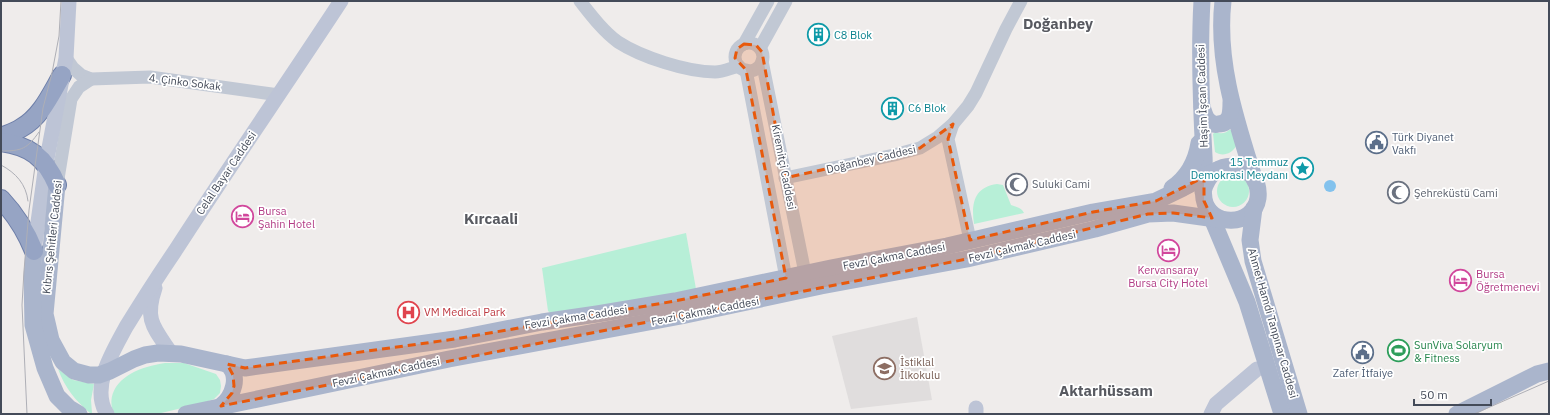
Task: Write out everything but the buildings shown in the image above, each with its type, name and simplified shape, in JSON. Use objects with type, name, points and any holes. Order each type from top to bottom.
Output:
[{"type":"highway","points":[[1,136],[21,128],[34,118],[43,108],[64,66]]},
{"type":"highway","points":[[1,142],[9,143],[37,154],[46,164],[56,185]]},
{"type":"highway","points":[[1,199],[19,220],[27,233],[34,251]]},
{"type":"main road","points":[[62,414],[33,325],[32,277],[34,251],[46,164],[64,66],[69,1]]},
{"type":"main road","name":"Celal Bayar Caddesi","points":[[107,414],[101,397],[101,374],[115,347],[201,210],[341,1]]},
{"type":"main road","name":"Haşim İşcan Caddesi","points":[[1202,1],[1199,60],[1208,180]]},
{"type":"main road","name":"Haşim İşcan Caddesi","points":[[1222,1],[1222,48],[1231,99],[1255,182]]},
{"type":"main road","points":[[1202,115],[1216,125],[1228,121],[1231,99]]},
{"type":"main road","points":[[1156,201],[1178,184],[1189,172],[1197,153],[1202,115]]},
{"type":"main road","points":[[1234,166],[1243,169],[1250,174],[1255,182],[1258,190],[1258,199],[1254,208],[1240,219],[1232,221],[1214,216],[1204,201],[1208,180],[1225,167],[1234,166]]},
{"type":"main road","name":"Fevzi Çakmak Caddesi","points":[[966,241],[1093,212],[1156,201],[1208,180]]},
{"type":"main road","name":"Kıbrıs Şehitleri Caddesi","points":[[56,185],[45,314],[51,340],[63,362],[74,370],[89,375],[101,374]]},
{"type":"main road","name":"Ahmet Hamdi Tanpınar Caddesi","points":[[1254,208],[1250,240],[1253,261],[1299,414]]},
{"type":"main road","name":"Fevzi Çakmak Caddesi","points":[[186,414],[448,359],[681,316],[821,286],[967,259],[1095,230],[1148,214],[1172,213],[1214,216]]},
{"type":"main road","name":"Ahmet Hamdi Tanpınar Caddesi","points":[[1214,216],[1227,256],[1247,302],[1282,414]]},
{"type":"main road","name":"Fevzi Çakma Caddesi","points":[[176,354],[245,368],[455,339],[542,322],[675,301],[966,241]]},
{"type":"main road","name":"Ahmet Hamdi Tanpınar Caddesi","points":[[1227,256],[1231,281],[1271,414]]},
{"type":"main road","points":[[159,276],[151,299],[151,323],[176,354]]},
{"type":"main road","points":[[101,374],[145,355],[176,354]]},
{"type":"main road","points":[[221,406],[227,402],[234,386],[233,375],[227,364]]},
{"type":"main road","points":[[1211,414],[1216,404],[1257,369]]},
{"type":"main road","points":[[1457,414],[1537,374],[1549,371]]},
{"type":"main road","points":[[1484,414],[1499,394]]},
{"type":"main road","points":[[57,396],[69,408],[79,414]]},
{"type":"street","points":[[580,1],[597,22],[618,41],[640,53],[679,67],[715,72],[742,68],[754,70],[758,68],[762,61],[763,56],[760,48],[752,43],[744,44]]},
{"type":"street","points":[[742,68],[735,58],[735,54],[737,49],[744,44],[768,1]]},
{"type":"street","points":[[760,48],[786,1]]},
{"type":"street","name":"Doğanbey Caddesi","points":[[785,178],[894,155],[920,148],[938,137],[953,124],[968,106],[976,93],[1021,1]]},
{"type":"street","name":"Kiremitçi Caddesi","points":[[762,61],[769,87],[785,178],[805,273]]},
{"type":"street","points":[[64,66],[73,68],[81,75],[91,79]]},
{"type":"street","name":"Kiremitçi Caddesi","points":[[742,68],[786,278]]},
{"type":"street","name":"4. Çinko Sokak","points":[[91,79],[150,77],[279,95]]},
{"type":"street","name":"Kıbrıs Şehitleri Caddesi","points":[[56,185],[72,98],[79,87],[91,79]]},
{"type":"street","points":[[953,124],[948,139],[966,241]]},
{"type":"street","points":[[938,137],[966,241]]},
{"type":"highlighted area","points":[[744,44],[756,45],[762,52],[785,178],[920,148],[953,124],[948,139],[970,240],[1093,212],[1156,201],[1204,177],[1204,201],[1212,218],[1173,213],[1148,214],[967,259],[221,406],[232,393],[234,386],[233,375],[227,364],[245,368],[455,339],[675,301],[786,278],[746,70],[735,58],[737,49]]},
{"type":"shaded area","name":"İstiklal İlkokulu","points":[[917,317],[932,400],[851,409],[832,336]]},
{"type":"green space","points":[[1232,130],[1236,146],[1227,154],[1218,154],[1215,152],[1213,134],[1215,132],[1224,133]]},
{"type":"green space","points":[[1233,175],[1242,178],[1246,182],[1249,191],[1246,200],[1242,204],[1233,207],[1224,204],[1220,200],[1217,191],[1220,182],[1224,178]]},
{"type":"green space","points":[[997,184],[1003,185],[1011,205],[1021,209],[1024,213],[974,224],[973,210],[976,198],[983,189]]},
{"type":"green space","points":[[686,233],[696,289],[553,315],[548,311],[542,268]]},
{"type":"green space","points":[[165,363],[184,363],[216,374],[220,380],[220,393],[214,399],[203,403],[157,414],[114,414],[112,397],[114,390],[124,378],[139,370]]},
{"type":"green space","points":[[58,369],[73,380],[94,384],[91,400],[92,413],[90,413],[71,393]]},
{"type":"water","points":[[1328,180],[1332,180],[1336,186],[1332,192],[1328,192],[1324,188],[1324,184]]},
{"type":"tram line","points":[[27,414],[22,305],[29,210],[43,108],[59,36],[61,1]]},
{"type":"tram line","points":[[1,151],[23,148],[31,142],[39,132]]},
{"type":"tram line","points":[[1,165],[16,175],[23,184],[28,201]]},
{"type":"tram line","points":[[1474,414],[1549,381]]},
{"type":"place","name":"C8 Blok","points":[[819,35]]},
{"type":"place","name":"C6 Blok","points":[[892,108]]},
{"type":"place","name":"Türk Diyanet Vakfı","points":[[1376,143]]},
{"type":"place","name":"15 Temmuz Demokrasi Meydanı","points":[[1303,168]]},
{"type":"place","name":"Suluki Cami","points":[[1017,184]]},
{"type":"place","name":"Şehreküstü Cami","points":[[1398,193]]},
{"type":"place","name":"Bursa Şahin Hotel","points":[[243,217]]},
{"type":"place","name":"Kervansaray Bursa City Hotel","points":[[1168,250]]},
{"type":"place","name":"Bursa Öğretmenevi","points":[[1460,280]]},
{"type":"place","name":"VM Medical Park","points":[[408,312]]},
{"type":"place","name":"SunViva Solaryum & Fitness","points":[[1399,351]]},
{"type":"place","name":"Zafer İtfaiye","points":[[1363,353]]},
{"type":"place","name":"İstiklal İlkokulu","points":[[884,368]]},
{"type":"district","name":"Doğanbey","points":[[1058,23]]},
{"type":"district","name":"Kırcaali","points":[[491,218]]},
{"type":"district","name":"Aktarhüssam","points":[[1106,390]]}]
